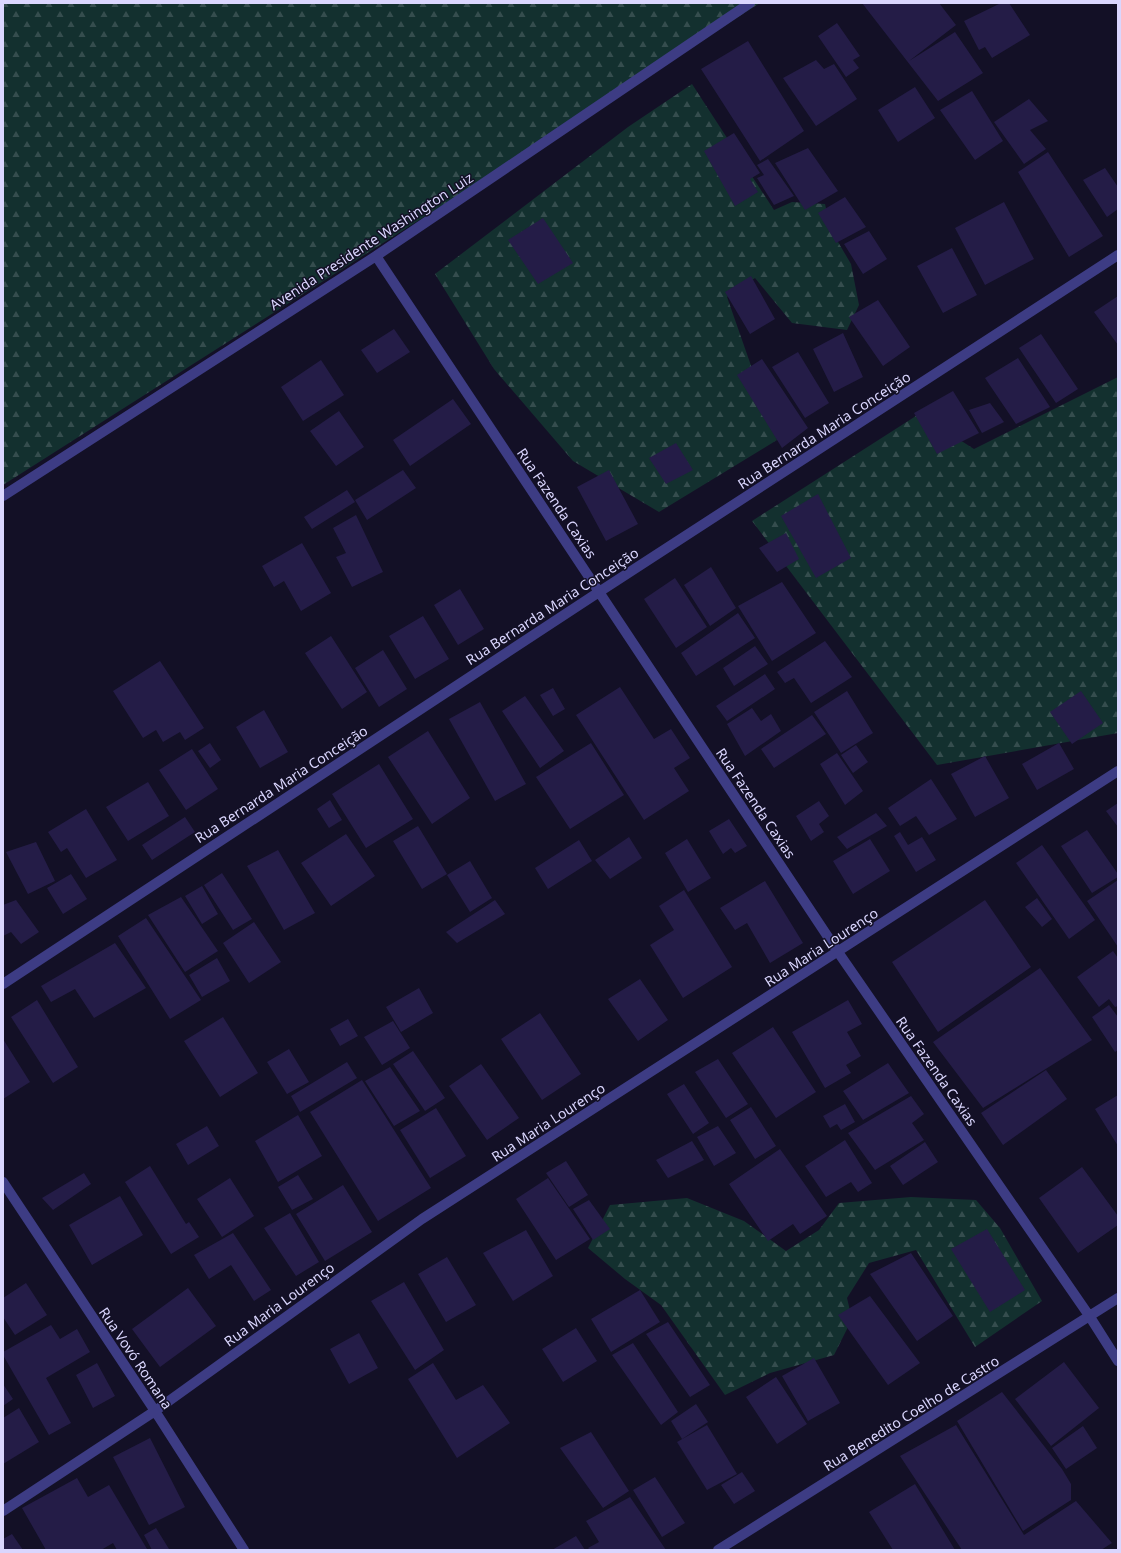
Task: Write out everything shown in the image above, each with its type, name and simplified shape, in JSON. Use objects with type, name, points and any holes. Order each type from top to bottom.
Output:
[{"type":"street","name":"Avenida Presidente Washington Luiz","points":[[3,496],[376,256],[750,3]]},
{"type":"street","name":"Rua Bernarda Maria Conceição","points":[[3,984],[599,592],[1118,255]]},
{"type":"street","name":"Rua Fazenda Caxias","points":[[376,256],[838,952],[1090,1317],[1118,1361]]},
{"type":"street","name":"Rua Maria Lourenço","points":[[3,1511],[155,1410],[422,1219],[1118,771]]},
{"type":"street","name":"Rua Vovó Romana","points":[[3,1182],[155,1410],[244,1550]]},
{"type":"street","name":"Rua Benedito Coelho de Castro","points":[[718,1550],[1118,1298]]},
{"type":"green space","points":[[3,3],[760,3],[3,485]]},
{"type":"green space","points":[[692,84],[774,210],[792,202],[825,204],[831,230],[851,264],[859,305],[847,330],[792,323],[755,278],[727,297],[777,440],[659,512],[573,461],[494,369],[435,274],[628,127]]},
{"type":"green space","points":[[1118,377],[1118,733],[937,765],[752,521],[919,414],[974,449]]},
{"type":"green space","points":[[911,1197],[976,1200],[1000,1228],[1042,1301],[975,1347],[916,1250],[869,1263],[847,1298],[852,1319],[834,1355],[770,1373],[725,1395],[661,1305],[625,1279],[588,1248],[610,1205],[687,1198],[744,1221],[786,1251],[819,1230],[839,1203]]},
{"type":"building","points":[[862,3],[939,3],[956,25],[909,61],[955,32],[983,73],[938,101]]},
{"type":"building","points":[[1001,3],[1009,3],[1030,35],[992,58],[985,47],[979,50],[964,21]]},
{"type":"building","points":[[837,23],[860,56],[853,60],[859,68],[846,77],[818,36]]},
{"type":"building","points":[[748,41],[804,131],[760,161],[701,69]]},
{"type":"building","points":[[816,60],[824,69],[834,64],[857,99],[816,126],[783,78]]},
{"type":"building","points":[[915,87],[935,118],[898,142],[878,110]]},
{"type":"building","points":[[972,91],[1003,141],[975,160],[940,110]]},
{"type":"building","points":[[1029,99],[1048,121],[1030,130],[1046,149],[1024,164],[994,122]]},
{"type":"building","points":[[734,133],[760,173],[750,179],[758,192],[735,206],[704,151]]},
{"type":"building","points":[[808,148],[838,191],[805,210],[775,163]]},
{"type":"building","points":[[1048,152],[1103,236],[1069,257],[1018,172]]},
{"type":"building","points":[[768,159],[794,196],[774,205],[757,178],[764,175],[757,165]]},
{"type":"building","points":[[1105,168],[1118,187],[1118,209],[1107,217],[1083,180]]},
{"type":"building","points":[[845,197],[866,227],[836,243],[818,213]]},
{"type":"building","points":[[1004,202],[1034,259],[985,285],[955,228]]},
{"type":"building","points":[[543,218],[573,263],[538,284],[508,240]]},
{"type":"building","points":[[869,231],[887,259],[863,274],[844,244]]},
{"type":"building","points":[[952,248],[977,295],[943,313],[917,266]]},
{"type":"building","points":[[751,276],[775,319],[750,334],[725,292]]},
{"type":"building","points":[[1118,296],[1118,345],[1094,312]]},
{"type":"building","points":[[878,300],[910,347],[883,366],[849,317]]},
{"type":"building","points":[[394,329],[410,352],[377,373],[361,350]]},
{"type":"building","points":[[843,333],[863,377],[834,392],[813,349]]},
{"type":"building","points":[[1041,334],[1078,389],[1056,403],[1019,348]]},
{"type":"building","points":[[798,352],[829,403],[805,418],[772,367]]},
{"type":"building","points":[[1018,358],[1050,407],[1016,424],[985,378]]},
{"type":"building","points":[[762,359],[808,428],[782,448],[737,375]]},
{"type":"building","points":[[321,360],[344,395],[303,421],[281,387]]},
{"type":"building","points":[[953,391],[979,433],[937,454],[914,413]]},
{"type":"building","points":[[453,399],[471,424],[410,466],[393,440]]},
{"type":"building","points":[[990,403],[1004,422],[982,433],[969,410]]},
{"type":"building","points":[[339,411],[364,447],[336,466],[310,431]]},
{"type":"building","points":[[676,443],[693,470],[666,484],[649,458]]},
{"type":"building","points":[[403,470],[416,488],[367,520],[355,500]]},
{"type":"building","points":[[609,470],[638,524],[606,541],[577,487]]},
{"type":"building","points":[[347,490],[355,502],[312,529],[304,517]]},
{"type":"building","points":[[818,494],[851,558],[816,578],[781,516]]},
{"type":"building","points":[[356,515],[383,572],[352,587],[336,557],[346,553],[333,528]]},
{"type":"building","points":[[786,533],[799,559],[777,572],[759,548]]},
{"type":"building","points":[[302,543],[331,593],[301,611],[284,581],[274,587],[262,566]]},
{"type":"building","points":[[711,567],[736,608],[710,626],[684,585]]},
{"type":"building","points":[[675,578],[707,627],[676,648],[644,599]]},
{"type":"building","points":[[782,582],[816,633],[772,661],[738,606]]},
{"type":"building","points":[[460,589],[484,629],[458,645],[434,605]]},
{"type":"building","points":[[738,613],[755,638],[696,676],[681,653]]},
{"type":"building","points":[[423,616],[449,659],[415,679],[389,636]]},
{"type":"building","points":[[331,636],[367,692],[342,709],[305,653]]},
{"type":"building","points":[[825,641],[852,677],[811,703],[794,678],[785,683],[777,672]]},
{"type":"building","points":[[755,646],[768,664],[734,686],[723,668]]},
{"type":"building","points":[[383,650],[407,689],[379,707],[355,668]]},
{"type":"building","points":[[160,661],[204,728],[185,740],[180,732],[163,742],[156,730],[143,738],[113,691]]},
{"type":"building","points":[[765,674],[775,689],[727,721],[716,706]]},
{"type":"building","points":[[620,687],[654,739],[671,729],[690,758],[674,768],[689,791],[644,820],[576,715]]},
{"type":"building","points":[[553,688],[565,709],[553,716],[540,695]]},
{"type":"building","points":[[847,691],[873,733],[841,753],[814,712]]},
{"type":"building","points":[[1081,691],[1103,723],[1072,744],[1050,712]]},
{"type":"building","points":[[525,696],[564,751],[540,768],[502,711]]},
{"type":"building","points":[[480,702],[526,784],[495,801],[449,719]]},
{"type":"building","points":[[752,708],[761,721],[771,714],[781,731],[745,756],[727,724]]},
{"type":"building","points":[[264,710],[288,752],[260,768],[236,727]]},
{"type":"building","points":[[812,715],[826,734],[774,768],[761,749]]},
{"type":"building","points":[[428,731],[470,798],[432,824],[388,757]]},
{"type":"building","points":[[210,743],[221,760],[210,768],[198,751]]},
{"type":"building","points":[[591,743],[624,795],[570,829],[536,777]]},
{"type":"building","points":[[1059,743],[1074,769],[1037,790],[1022,764]]},
{"type":"building","points":[[856,745],[868,762],[853,773],[841,755]]},
{"type":"building","points":[[192,749],[218,789],[186,810],[159,770]]},
{"type":"building","points":[[837,753],[863,791],[845,805],[820,764]]},
{"type":"building","points":[[985,756],[1009,798],[975,817],[951,774]]},
{"type":"building","points":[[379,764],[413,819],[366,848],[332,794]]},
{"type":"building","points":[[931,779],[957,819],[929,835],[916,816],[900,826],[888,808]]},
{"type":"building","points":[[148,782],[169,816],[128,841],[106,807]]},
{"type":"building","points":[[330,800],[342,820],[329,828],[317,809]]},
{"type":"building","points":[[819,801],[829,816],[819,824],[824,832],[811,841],[796,816]]},
{"type":"building","points":[[1118,803],[1118,827],[1106,811]]},
{"type":"building","points":[[86,809],[117,860],[86,878],[67,848],[61,852],[48,832]]},
{"type":"building","points":[[876,813],[887,826],[847,849],[837,837]]},
{"type":"building","points":[[185,817],[195,832],[152,860],[142,845]]},
{"type":"building","points":[[729,819],[747,846],[735,853],[731,848],[723,854],[709,831]]},
{"type":"building","points":[[418,826],[447,874],[422,889],[393,841]]},
{"type":"building","points":[[1087,830],[1118,874],[1118,877],[1092,893],[1061,846]]},
{"type":"building","points":[[900,832],[908,845],[922,837],[936,860],[916,872],[894,836]]},
{"type":"building","points":[[346,834],[375,876],[331,906],[301,863]]},
{"type":"building","points":[[629,837],[642,858],[610,879],[595,860]]},
{"type":"building","points":[[687,839],[711,878],[688,892],[665,853]]},
{"type":"building","points":[[870,839],[890,871],[853,894],[833,861]]},
{"type":"building","points":[[579,840],[592,861],[548,889],[535,868]]},
{"type":"building","points":[[36,842],[55,881],[28,894],[6,852]]},
{"type":"building","points":[[1042,845],[1095,920],[1069,939],[1016,863]]},
{"type":"building","points":[[278,850],[315,913],[284,930],[247,866]]},
{"type":"building","points":[[470,861],[492,898],[470,912],[447,875]]},
{"type":"building","points":[[222,873],[252,919],[233,930],[204,885]]},
{"type":"building","points":[[71,874],[87,899],[63,914],[47,888]]},
{"type":"building","points":[[1118,880],[1118,947],[1087,901]]},
{"type":"building","points":[[765,881],[803,943],[770,963],[747,923],[735,930],[720,908]]},
{"type":"building","points":[[202,886],[218,914],[202,924],[185,896]]},
{"type":"building","points":[[684,890],[732,967],[683,998],[650,945],[674,930],[659,906]]},
{"type":"building","points":[[181,897],[218,951],[185,972],[148,915]]},
{"type":"building","points":[[1037,898],[1052,919],[1042,927],[1025,907]]},
{"type":"building","points":[[16,900],[39,932],[21,944],[11,932],[3,936],[3,905]]},
{"type":"building","points":[[495,900],[505,914],[457,943],[446,932]]},
{"type":"building","points":[[985,900],[1031,967],[938,1032],[892,962]]},
{"type":"building","points":[[146,918],[201,1000],[170,1019],[118,936]]},
{"type":"building","points":[[254,922],[281,962],[249,983],[223,943]]},
{"type":"building","points":[[115,943],[146,988],[94,1018],[75,989],[51,1002],[41,986]]},
{"type":"building","points":[[1113,951],[1118,958],[1118,1006],[1115,1007],[1109,999],[1099,1007],[1077,977]]},
{"type":"building","points":[[217,958],[230,981],[202,997],[189,975]]},
{"type":"building","points":[[1040,968],[1092,1040],[983,1108],[933,1042]]},
{"type":"building","points":[[640,979],[668,1020],[638,1041],[608,999]]},
{"type":"building","points":[[419,988],[433,1013],[401,1032],[386,1007]]},
{"type":"building","points":[[37,1000],[78,1067],[53,1083],[11,1017]]},
{"type":"building","points":[[848,1000],[862,1024],[847,1032],[861,1056],[846,1065],[851,1073],[825,1088],[792,1032]]},
{"type":"building","points":[[1109,1005],[1118,1017],[1118,1050],[1115,1052],[1092,1017]]},
{"type":"building","points":[[540,1013],[581,1074],[542,1100],[501,1039]]},
{"type":"building","points":[[223,1017],[258,1073],[220,1097],[184,1041]]},
{"type":"building","points":[[348,1019],[358,1036],[340,1046],[330,1029]]},
{"type":"building","points":[[393,1021],[410,1048],[382,1065],[364,1037]]},
{"type":"building","points":[[773,1027],[816,1092],[776,1118],[732,1053]]},
{"type":"building","points":[[3,1039],[30,1082],[3,1099]]},
{"type":"building","points":[[289,1049],[309,1082],[287,1094],[267,1062]]},
{"type":"building","points":[[413,1051],[445,1098],[425,1111],[393,1064]]},
{"type":"building","points":[[718,1059],[748,1104],[726,1118],[695,1072]]},
{"type":"building","points":[[347,1062],[357,1078],[300,1112],[291,1096]]},
{"type":"building","points":[[888,1063],[909,1093],[863,1120],[843,1091]]},
{"type":"building","points":[[481,1064],[519,1118],[487,1140],[449,1086]]},
{"type":"building","points":[[390,1067],[420,1111],[394,1126],[365,1081]]},
{"type":"building","points":[[1046,1070],[1067,1099],[1003,1145],[981,1113]]},
{"type":"building","points":[[362,1080],[431,1188],[378,1221],[310,1112]]},
{"type":"building","points":[[684,1084],[709,1123],[693,1134],[667,1094]]},
{"type":"building","points":[[1118,1095],[1118,1146],[1095,1109]]},
{"type":"building","points":[[911,1096],[924,1114],[912,1123],[924,1140],[875,1170],[848,1133]]},
{"type":"building","points":[[845,1104],[855,1122],[841,1130],[837,1124],[830,1128],[823,1116]]},
{"type":"building","points":[[751,1107],[776,1146],[755,1159],[730,1120]]},
{"type":"building","points":[[436,1108],[466,1156],[430,1178],[400,1130]]},
{"type":"building","points":[[298,1115],[322,1156],[278,1182],[255,1141]]},
{"type":"building","points":[[207,1126],[219,1146],[188,1165],[176,1144]]},
{"type":"building","points":[[718,1126],[736,1153],[714,1166],[697,1137]]},
{"type":"building","points":[[845,1140],[872,1183],[858,1192],[851,1182],[826,1197],[805,1166]]},
{"type":"building","points":[[692,1141],[704,1160],[668,1178],[656,1160]]},
{"type":"building","points":[[925,1142],[938,1162],[903,1185],[890,1166]]},
{"type":"building","points":[[780,1149],[827,1216],[800,1234],[793,1224],[768,1241],[729,1184]]},
{"type":"building","points":[[566,1161],[588,1195],[569,1207],[546,1173]]},
{"type":"building","points":[[150,1166],[186,1224],[189,1222],[199,1237],[171,1254],[125,1182]]},
{"type":"building","points":[[1082,1167],[1118,1216],[1118,1225],[1078,1253],[1039,1198]]},
{"type":"building","points":[[84,1173],[91,1184],[53,1210],[42,1198]]},
{"type":"building","points":[[298,1175],[313,1199],[292,1210],[278,1187]]},
{"type":"building","points":[[230,1178],[254,1216],[222,1237],[197,1199]]},
{"type":"building","points":[[548,1178],[590,1239],[556,1260],[516,1199]]},
{"type":"building","points":[[343,1185],[372,1232],[325,1261],[296,1214]]},
{"type":"building","points":[[120,1196],[143,1235],[92,1265],[69,1225]]},
{"type":"building","points":[[589,1200],[610,1229],[593,1240],[573,1209]]},
{"type":"building","points":[[290,1213],[319,1262],[296,1276],[264,1228]]},
{"type":"building","points":[[987,1229],[1025,1290],[990,1312],[951,1249]]},
{"type":"building","points":[[526,1230],[553,1276],[513,1301],[483,1253]]},
{"type":"building","points":[[233,1233],[271,1290],[254,1301],[231,1265],[209,1279],[194,1255]]},
{"type":"building","points":[[911,1253],[953,1316],[917,1341],[870,1274]]},
{"type":"building","points":[[447,1257],[476,1305],[446,1322],[418,1274]]},
{"type":"building","points":[[404,1282],[444,1350],[415,1370],[371,1301]]},
{"type":"building","points":[[26,1283],[47,1315],[15,1335],[3,1317],[3,1298]]},
{"type":"building","points":[[188,1288],[216,1326],[160,1367],[132,1329]]},
{"type":"building","points":[[640,1290],[660,1322],[611,1352],[591,1319]]},
{"type":"building","points":[[870,1296],[920,1363],[888,1385],[838,1315]]},
{"type":"building","points":[[668,1322],[710,1385],[690,1397],[646,1334]]},
{"type":"building","points":[[51,1325],[60,1339],[77,1329],[90,1352],[46,1378],[71,1423],[49,1435],[3,1355],[3,1352]]},
{"type":"building","points":[[576,1328],[597,1361],[563,1382],[542,1349]]},
{"type":"building","points":[[359,1333],[378,1368],[349,1384],[330,1349]]},
{"type":"building","points":[[633,1343],[678,1412],[661,1425],[612,1355]]},
{"type":"building","points":[[814,1358],[840,1403],[808,1421],[782,1376]]},
{"type":"building","points":[[1064,1362],[1099,1408],[1051,1446],[1015,1399]]},
{"type":"building","points":[[97,1363],[115,1396],[93,1408],[76,1375]]},
{"type":"building","points":[[433,1363],[456,1400],[483,1385],[510,1423],[457,1458],[408,1379]]},
{"type":"building","points":[[776,1377],[807,1424],[777,1444],[746,1397]]},
{"type":"building","points":[[3,1384],[13,1399],[3,1406]]},
{"type":"building","points":[[1002,1392],[1062,1469],[1071,1484],[1071,1500],[1023,1531],[957,1421]]},
{"type":"building","points":[[696,1404],[708,1422],[682,1439],[671,1421]]},
{"type":"building","points":[[19,1408],[39,1442],[3,1464],[3,1418]]},
{"type":"building","points":[[707,1425],[737,1474],[707,1490],[677,1442]]},
{"type":"building","points":[[956,1425],[1024,1535],[1076,1501],[1112,1543],[1101,1550],[962,1550],[900,1456]]},
{"type":"building","points":[[1083,1426],[1097,1448],[1066,1469],[1052,1448]]},
{"type":"building","points":[[591,1432],[629,1491],[603,1508],[560,1448]]},
{"type":"building","points":[[150,1438],[185,1507],[149,1525],[113,1457]]},
{"type":"building","points":[[742,1472],[755,1491],[734,1504],[721,1485]]},
{"type":"building","points":[[655,1477],[685,1523],[662,1537],[633,1490]]},
{"type":"building","points":[[77,1478],[88,1497],[109,1485],[147,1549],[117,1550],[113,1543],[101,1550],[46,1550],[22,1508]]},
{"type":"building","points":[[915,1484],[955,1550],[893,1550],[869,1512]]},
{"type":"building","points":[[630,1497],[666,1550],[590,1550],[588,1548],[599,1542],[586,1521]]},
{"type":"building","points":[[156,1528],[169,1549],[168,1550],[152,1550],[144,1535]]},
{"type":"building","points":[[12,1534],[23,1550],[3,1550],[3,1539]]},
{"type":"building","points":[[576,1536],[585,1550],[552,1550]]}]
